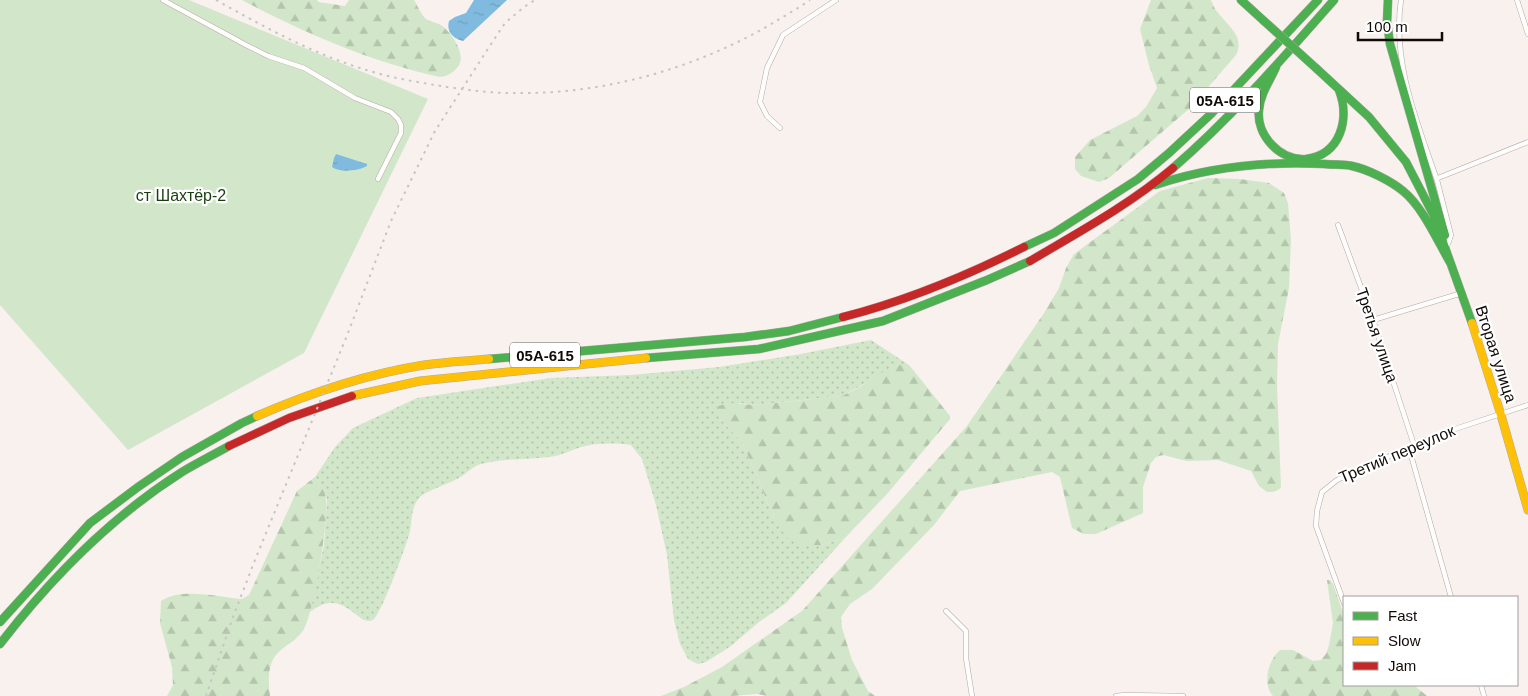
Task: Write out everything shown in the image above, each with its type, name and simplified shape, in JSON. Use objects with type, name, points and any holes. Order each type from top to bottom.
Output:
[{"type":"main road","points":[[1241,0],[1369,117],[1406,162],[1433,214],[1451,264]]},
{"type":"main road","points":[[1306,14],[1313,0]]},
{"type":"main road","name":"05А-615","points":[[0,622],[90,523],[182,457],[242,423],[288,403],[357,380],[424,365],[745,338],[789,331],[880,308],[970,274],[1054,233],[1138,179],[1169,154],[1211,114],[1318,0]]},
{"type":"main road","name":"05А-615","points":[[0,644],[26,610],[91,542],[134,506],[190,468],[243,438],[289,418],[352,396],[420,381],[599,362],[759,349],[883,321],[1026,263],[1076,235],[1150,187],[1204,141],[1278,64],[1334,0]]},
{"type":"main road","points":[[1388,0],[1386,12],[1390,47],[1438,204],[1451,264]]},
{"type":"main road","points":[[1278,64],[1261,99],[1259,116],[1261,131],[1267,142],[1279,152],[1294,158],[1309,159],[1323,154],[1337,141],[1343,126],[1345,107],[1338,88]]},
{"type":"main road","points":[[1150,187],[1185,175],[1236,167],[1302,163],[1352,166],[1383,178],[1404,191],[1420,210],[1451,264]]},
{"type":"main road","name":"Вторая улица","points":[[1451,264],[1501,415],[1528,510]]},
{"type":"street","points":[[163,0],[268,56],[304,68],[356,98],[391,112],[401,125],[401,133],[378,179]]},
{"type":"street","points":[[780,128],[767,116],[760,102],[767,68],[783,35],[836,0]]},
{"type":"street","points":[[1401,0],[1399,47],[1415,116],[1437,180],[1451,235],[1448,244]]},
{"type":"street","points":[[1517,0],[1528,34]]},
{"type":"street","points":[[1437,180],[1528,142]]},
{"type":"street","name":"Третья улица","points":[[1338,225],[1373,320],[1414,445]]},
{"type":"street","points":[[1373,320],[1462,293]]},
{"type":"street","name":"Третий переулок","points":[[1343,600],[1316,526],[1317,511],[1322,492],[1336,480],[1414,445],[1452,430],[1528,405]]},
{"type":"street","points":[[1408,448],[1451,596]]},
{"type":"street","points":[[946,611],[966,631],[966,658],[972,696]]},
{"type":"street","points":[[1116,696],[1183,696]]},
{"type":"green space","name":"ст Шахтёр-2","points":[[0,0],[189,0],[428,99],[304,353],[128,450],[0,305]]},
{"type":"green space","points":[[242,0],[317,0],[318,2],[345,6],[349,0],[414,0],[426,19],[441,25],[449,33],[459,49],[461,60],[459,65],[449,75],[440,77],[414,71],[338,45],[289,24]]},
{"type":"green space","points":[[1151,0],[1211,0],[1216,11],[1235,33],[1239,43],[1236,55],[1190,108],[1109,178],[1099,182],[1081,176],[1075,169],[1075,157],[1090,140],[1137,116],[1146,107],[1157,88],[1140,29]]},
{"type":"green space","points":[[1208,178],[1239,179],[1269,183],[1284,193],[1288,203],[1291,240],[1289,288],[1278,344],[1277,385],[1281,487],[1279,489],[1267,492],[1259,486],[1251,471],[1218,460],[1187,461],[1163,455],[1156,457],[1151,463],[1143,487],[1143,513],[1096,534],[1084,534],[1072,528],[1060,477],[1052,472],[960,491],[934,525],[872,589],[850,604],[841,617],[842,628],[852,660],[868,691],[875,696],[768,696],[757,694],[661,696],[684,687],[722,667],[802,611],[967,426],[1044,313],[1059,288],[1066,268],[1074,254],[1160,191]]},
{"type":"green space","points":[[871,340],[909,365],[899,365],[842,396],[754,405],[740,403],[719,417],[743,444],[774,518],[821,545],[845,538],[786,603],[759,622],[731,646],[706,662],[698,664],[688,659],[680,644],[674,620],[667,555],[656,505],[642,459],[631,445],[590,445],[554,456],[498,461],[476,466],[458,479],[422,495],[416,502],[410,531],[399,563],[383,604],[374,619],[368,621],[342,605],[333,603],[322,605],[310,612],[324,545],[327,500],[325,491],[315,477],[335,447],[353,428],[417,398],[551,378],[631,375],[719,367],[801,354]]},
{"type":"green space","points":[[909,365],[950,416],[950,419],[887,494],[845,538],[821,545],[804,545],[787,538],[774,518],[743,444],[719,417],[718,406],[730,403],[754,405],[842,396],[891,367]]},
{"type":"green space","points":[[315,477],[324,491],[326,503],[324,540],[317,584],[304,629],[276,654],[273,659],[269,677],[270,696],[167,696],[173,685],[172,667],[160,623],[161,601],[170,597],[190,594],[242,599],[249,595],[297,491]]},
{"type":"green space","points":[[1327,580],[1330,580],[1333,584],[1343,612],[1343,686],[1415,686],[1427,696],[1273,696],[1267,679],[1272,660],[1276,654],[1280,650],[1293,650],[1313,661],[1321,660],[1326,654],[1329,645],[1333,623]]},
{"type":"water","points":[[474,0],[507,0],[463,41],[454,37],[450,32],[449,21],[466,13]]},
{"type":"water","points":[[336,154],[367,164],[367,166],[349,171],[335,169],[332,167]]},
{"type":"railway","points":[[216,0],[312,50],[352,65],[382,74],[447,87],[511,93],[578,90],[644,77],[677,67],[739,42],[810,0]]},
{"type":"railway","points":[[206,696],[255,560],[346,338],[391,221],[435,131],[493,41],[505,23],[535,0]]},
{"type":"traffic: fast","points":[[1241,0],[1264,21]]},
{"type":"traffic: fast","points":[[1024,247],[1054,233],[1138,179],[1169,153],[1211,114],[1318,0]]},
{"type":"traffic: fast","points":[[1173,168],[1236,108],[1334,0]]},
{"type":"traffic: fast","points":[[1388,0],[1387,22],[1390,44],[1445,235]]},
{"type":"traffic: fast","points":[[1264,21],[1317,69]]},
{"type":"traffic: fast","points":[[1276,67],[1261,98],[1259,119],[1261,128],[1272,145],[1287,156],[1306,159],[1318,156],[1335,143],[1343,123],[1342,101],[1339,90]]},
{"type":"traffic: fast","points":[[1317,69],[1369,117],[1406,162],[1433,214],[1472,323]]},
{"type":"traffic: fast","points":[[1155,185],[1217,170],[1282,163],[1345,165],[1358,168],[1386,179],[1410,198],[1424,215],[1451,264]]},
{"type":"traffic: fast","points":[[646,358],[759,349],[883,321],[1030,261]]},
{"type":"traffic: fast","points":[[489,359],[745,337],[789,331],[843,317]]},
{"type":"traffic: fast","points":[[0,622],[90,523],[182,457],[257,416]]},
{"type":"traffic: fast","points":[[0,644],[61,572],[107,529],[182,472],[229,446]]},
{"type":"traffic: slow","points":[[1472,323],[1528,510]]},
{"type":"traffic: slow","points":[[352,396],[420,381],[646,358]]},
{"type":"traffic: slow","points":[[257,416],[318,392],[360,379],[424,365],[489,359]]},
{"type":"traffic: jam","points":[[1030,261],[1121,206],[1173,168]]},
{"type":"traffic: jam","points":[[843,317],[935,287],[1024,247]]},
{"type":"traffic: jam","points":[[229,446],[289,418],[352,396]]}]
